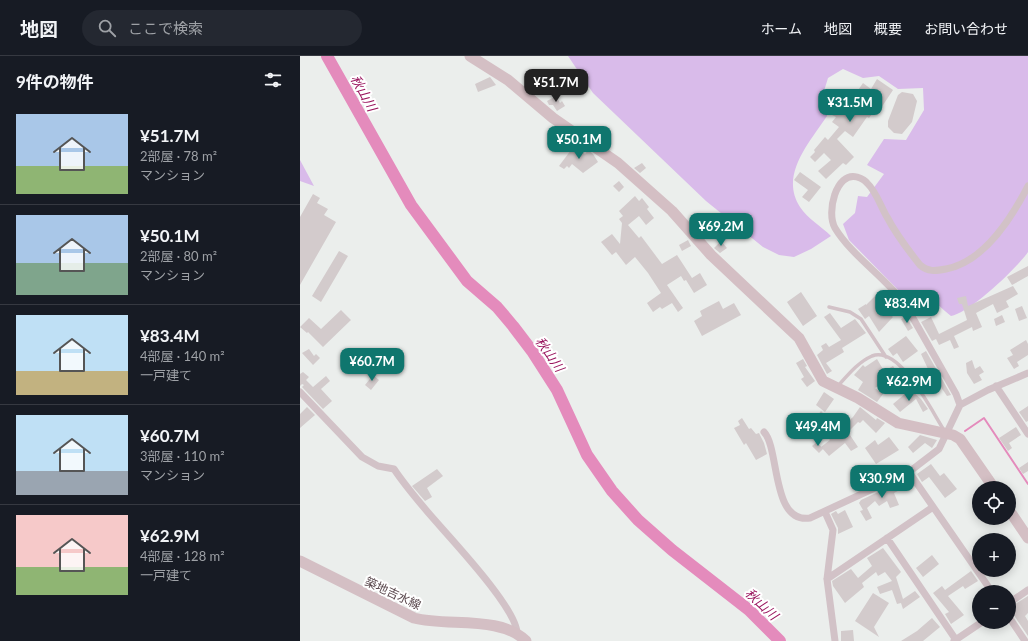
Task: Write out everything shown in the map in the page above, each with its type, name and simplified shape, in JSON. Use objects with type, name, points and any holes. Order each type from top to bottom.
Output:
[{"type":"street","points":[[470,56],[492,68],[553,118],[599,149],[672,211],[711,255],[799,338],[823,381],[858,398],[898,423],[947,434],[960,439],[989,481]]},
{"type":"street","points":[[960,405],[956,394],[905,304],[847,243],[835,228],[830,217],[832,199],[837,189],[847,177],[857,177],[868,183],[887,218],[911,254],[926,270],[936,271],[966,263],[976,256],[1004,224],[1020,202],[1028,186]]},
{"type":"street","points":[[764,432],[767,436],[772,451],[778,484],[791,512],[805,518],[825,512],[909,472],[939,450],[960,405],[996,386],[1028,373]]},
{"type":"street","points":[[996,386],[1028,434]]},
{"type":"street","points":[[300,392],[362,457],[378,466],[394,469],[411,492],[458,544],[497,594],[516,622],[522,637]]},
{"type":"street","points":[[909,472],[987,585]]},
{"type":"street","points":[[827,579],[933,507]]},
{"type":"street","points":[[825,512],[833,530],[827,579],[835,641]]},
{"type":"street","points":[[1016,520],[1028,538]]},
{"type":"street","points":[[887,538],[955,640],[972,629]]},
{"type":"street","name":"築地吉水線","points":[[300,561],[414,618],[432,622],[498,626],[522,637]]},
{"type":"street","points":[[1016,598],[1028,590]]},
{"type":"street","points":[[1016,628],[1025,641]]},
{"type":"lane","points":[[829,307],[850,312],[861,319],[887,358]]},
{"type":"lane","points":[[836,388],[856,367],[873,356],[881,355],[894,360],[914,382],[947,434]]},
{"type":"shaded area","points":[[568,56],[1028,56],[1028,252],[1004,278],[981,299],[970,307],[951,316],[933,301],[909,301],[849,240],[843,224],[855,213],[858,196],[867,197],[884,174],[867,165],[884,139],[906,140],[924,110],[923,88],[898,89],[879,76],[863,78],[843,69],[828,78],[824,91],[827,116],[799,159],[793,183],[794,195],[800,207],[811,219],[831,236],[811,249],[794,257],[779,255],[763,247],[706,201],[593,93]]},
{"type":"shaded area","points":[[300,160],[314,186],[300,181]]},
{"type":"building","points":[[490,77],[496,85],[478,92],[475,84]]},
{"type":"building","points":[[877,79],[893,90],[881,108],[878,106],[869,118],[867,117],[853,137],[845,131],[837,139],[854,157],[846,165],[843,163],[826,179],[818,171],[831,160],[824,153],[815,162],[810,157],[825,137],[828,140],[839,127],[832,122],[836,117],[832,115],[837,107],[835,105],[845,90],[854,96],[863,83],[871,89]]},
{"type":"building","points":[[902,92],[913,94],[917,101],[912,122],[902,134],[894,133],[888,127],[888,121],[898,95]]},
{"type":"building","points":[[556,96],[560,103],[562,101],[565,106],[557,111],[553,105],[549,105],[547,101]]},
{"type":"building","points":[[574,146],[585,154],[588,150],[593,154],[598,162],[583,173],[572,164],[569,168],[567,166],[564,169],[559,166]]},
{"type":"building","points":[[642,163],[646,168],[640,173],[634,168]]},
{"type":"building","points":[[800,172],[821,187],[809,202],[802,197],[808,190],[794,180]]},
{"type":"building","points":[[619,181],[624,187],[619,192],[613,186]]},
{"type":"building","points":[[313,194],[320,198],[317,203],[328,209],[324,215],[336,222],[300,285],[300,217]]},
{"type":"building","points":[[635,196],[639,201],[642,198],[649,207],[647,209],[654,218],[646,225],[639,216],[628,225],[639,238],[641,236],[662,264],[677,255],[692,278],[700,273],[707,285],[694,293],[686,280],[684,281],[681,276],[667,285],[683,308],[678,312],[672,303],[662,309],[660,307],[653,312],[647,303],[661,293],[648,273],[635,257],[626,265],[616,252],[612,255],[601,242],[612,234],[620,244],[622,223],[619,219],[623,216],[619,211]]},
{"type":"building","points":[[688,240],[691,246],[682,251],[679,245]]},
{"type":"building","points":[[721,241],[727,248],[720,253],[714,248]]},
{"type":"building","points":[[339,251],[348,256],[321,302],[312,296]]},
{"type":"building","points":[[1028,266],[1028,276],[1012,285],[1007,277]]},
{"type":"building","points":[[1013,286],[1018,294],[1006,301],[1009,307],[997,313],[993,304],[976,313],[982,327],[973,331],[972,327],[954,336],[959,347],[954,349],[950,340],[939,345],[936,339],[932,341],[921,322],[931,317],[939,334],[967,320],[962,304],[959,304],[957,298],[966,296],[968,306]]},
{"type":"building","points":[[880,291],[892,303],[886,310],[893,317],[879,332],[869,316],[865,319],[858,309],[866,305]]},
{"type":"building","points":[[801,292],[817,316],[803,326],[787,302]]},
{"type":"building","points":[[719,301],[723,309],[734,303],[741,315],[702,336],[694,321],[702,316],[700,311]]},
{"type":"building","points":[[1022,306],[1027,318],[1019,321],[1015,309]]},
{"type":"building","points":[[341,310],[351,320],[323,347],[308,332],[307,333],[300,327],[309,318],[321,329]]},
{"type":"building","points":[[830,313],[841,328],[855,319],[866,333],[842,348],[844,352],[826,363],[832,371],[827,374],[817,355],[823,350],[821,346],[826,343],[829,347],[841,340],[824,317]]},
{"type":"building","points":[[1002,315],[1005,322],[996,326],[994,319]]},
{"type":"building","points":[[906,317],[913,328],[908,331],[901,319]]},
{"type":"building","points":[[906,336],[918,351],[903,362],[897,353],[893,356],[888,349]]},
{"type":"building","points":[[1026,340],[1028,344],[1028,355],[1017,362],[1019,366],[1014,369],[1007,358],[1013,355],[1010,350]]},
{"type":"building","points":[[309,349],[314,356],[316,354],[320,358],[313,365],[302,353]]},
{"type":"building","points":[[926,351],[951,395],[947,396],[936,380],[927,383],[923,372],[928,369],[921,354]]},
{"type":"building","points":[[803,359],[807,366],[805,367],[815,381],[807,387],[801,379],[804,377],[796,363]]},
{"type":"building","points":[[877,359],[884,371],[893,366],[899,375],[901,372],[906,377],[903,383],[895,376],[875,388],[883,394],[877,402],[858,390],[863,382],[854,375],[863,365],[865,367]]},
{"type":"building","points":[[972,360],[975,369],[980,366],[984,372],[979,375],[982,380],[974,384],[967,373],[966,363]]},
{"type":"building","points":[[303,372],[309,377],[306,380],[313,387],[326,376],[330,381],[321,389],[332,401],[323,409],[302,387],[304,385],[302,384],[300,386],[300,374]]},
{"type":"building","points":[[373,375],[379,380],[371,390],[365,385]]},
{"type":"building","points":[[911,390],[921,399],[928,409],[923,412],[916,399],[900,412],[893,404],[906,393],[909,397],[913,394]]},
{"type":"building","points":[[824,392],[834,399],[825,412],[816,405]]},
{"type":"building","points":[[1028,406],[1028,421],[1026,422],[1019,412]]},
{"type":"building","points":[[307,407],[315,415],[300,428],[300,414]]},
{"type":"building","points":[[860,407],[876,420],[877,418],[885,423],[876,433],[863,420],[860,423],[858,422],[848,432],[858,447],[851,451],[845,443],[829,456],[821,447],[830,440],[820,429],[828,422],[836,432],[853,417]]},
{"type":"building","points":[[821,411],[830,420],[825,424],[817,416]]},
{"type":"building","points":[[742,418],[749,429],[751,428],[756,434],[759,433],[764,443],[767,454],[756,460],[746,443],[744,445],[734,428],[740,425],[738,421]]},
{"type":"building","points":[[1016,427],[1021,435],[1009,443],[1012,448],[1008,451],[999,438]]},
{"type":"building","points":[[920,435],[937,440],[932,448],[925,443],[913,453],[908,447]]},
{"type":"building","points":[[889,437],[899,450],[876,464],[865,448],[875,440],[878,445]]},
{"type":"building","points":[[817,442],[823,449],[819,453],[812,446]]},
{"type":"building","points":[[1028,462],[1028,471],[1023,474],[1019,468]]},
{"type":"building","points":[[931,464],[940,476],[944,473],[957,489],[945,498],[929,477],[922,482],[917,474]]},
{"type":"building","points":[[437,469],[443,476],[427,488],[432,497],[425,501],[412,486]]},
{"type":"building","points":[[904,480],[907,486],[894,493],[899,505],[890,508],[887,501],[879,506],[875,501],[867,508],[872,518],[866,521],[860,511],[863,510],[859,503],[861,500]]},
{"type":"building","points":[[845,510],[853,527],[838,534],[838,528],[831,514],[836,511],[838,514]]},
{"type":"building","points":[[883,548],[901,572],[896,577],[903,599],[915,591],[920,597],[903,609],[901,603],[897,604],[892,590],[880,594],[877,587],[892,581],[885,572],[878,576],[876,572],[862,583],[864,587],[845,603],[833,586],[832,581],[851,569],[858,578],[872,566],[867,558]]},
{"type":"building","points":[[932,555],[939,564],[923,577],[916,568]]},
{"type":"building","points":[[971,571],[972,577],[975,577],[978,581],[965,589],[963,586],[948,596],[964,615],[951,624],[945,614],[949,612],[933,593],[942,586],[945,590]]},
{"type":"building","points":[[873,593],[889,603],[874,627],[879,637],[855,621]]},
{"type":"building","points":[[1028,596],[1028,613],[1025,616],[1028,621],[1028,636],[1016,618],[1016,604]]},
{"type":"building","points":[[932,618],[940,627],[923,641],[901,641],[917,631]]},
{"type":"building","points":[[853,630],[854,641],[841,641],[841,631]]},
{"type":"waterway","name":"秋山川","points":[[327,56],[411,205],[467,281],[497,307],[532,351],[557,390],[587,455],[612,491],[638,520],[672,550],[749,610],[780,641]]},
{"type":"waterway","points":[[965,431],[984,418],[1028,484]]}]
